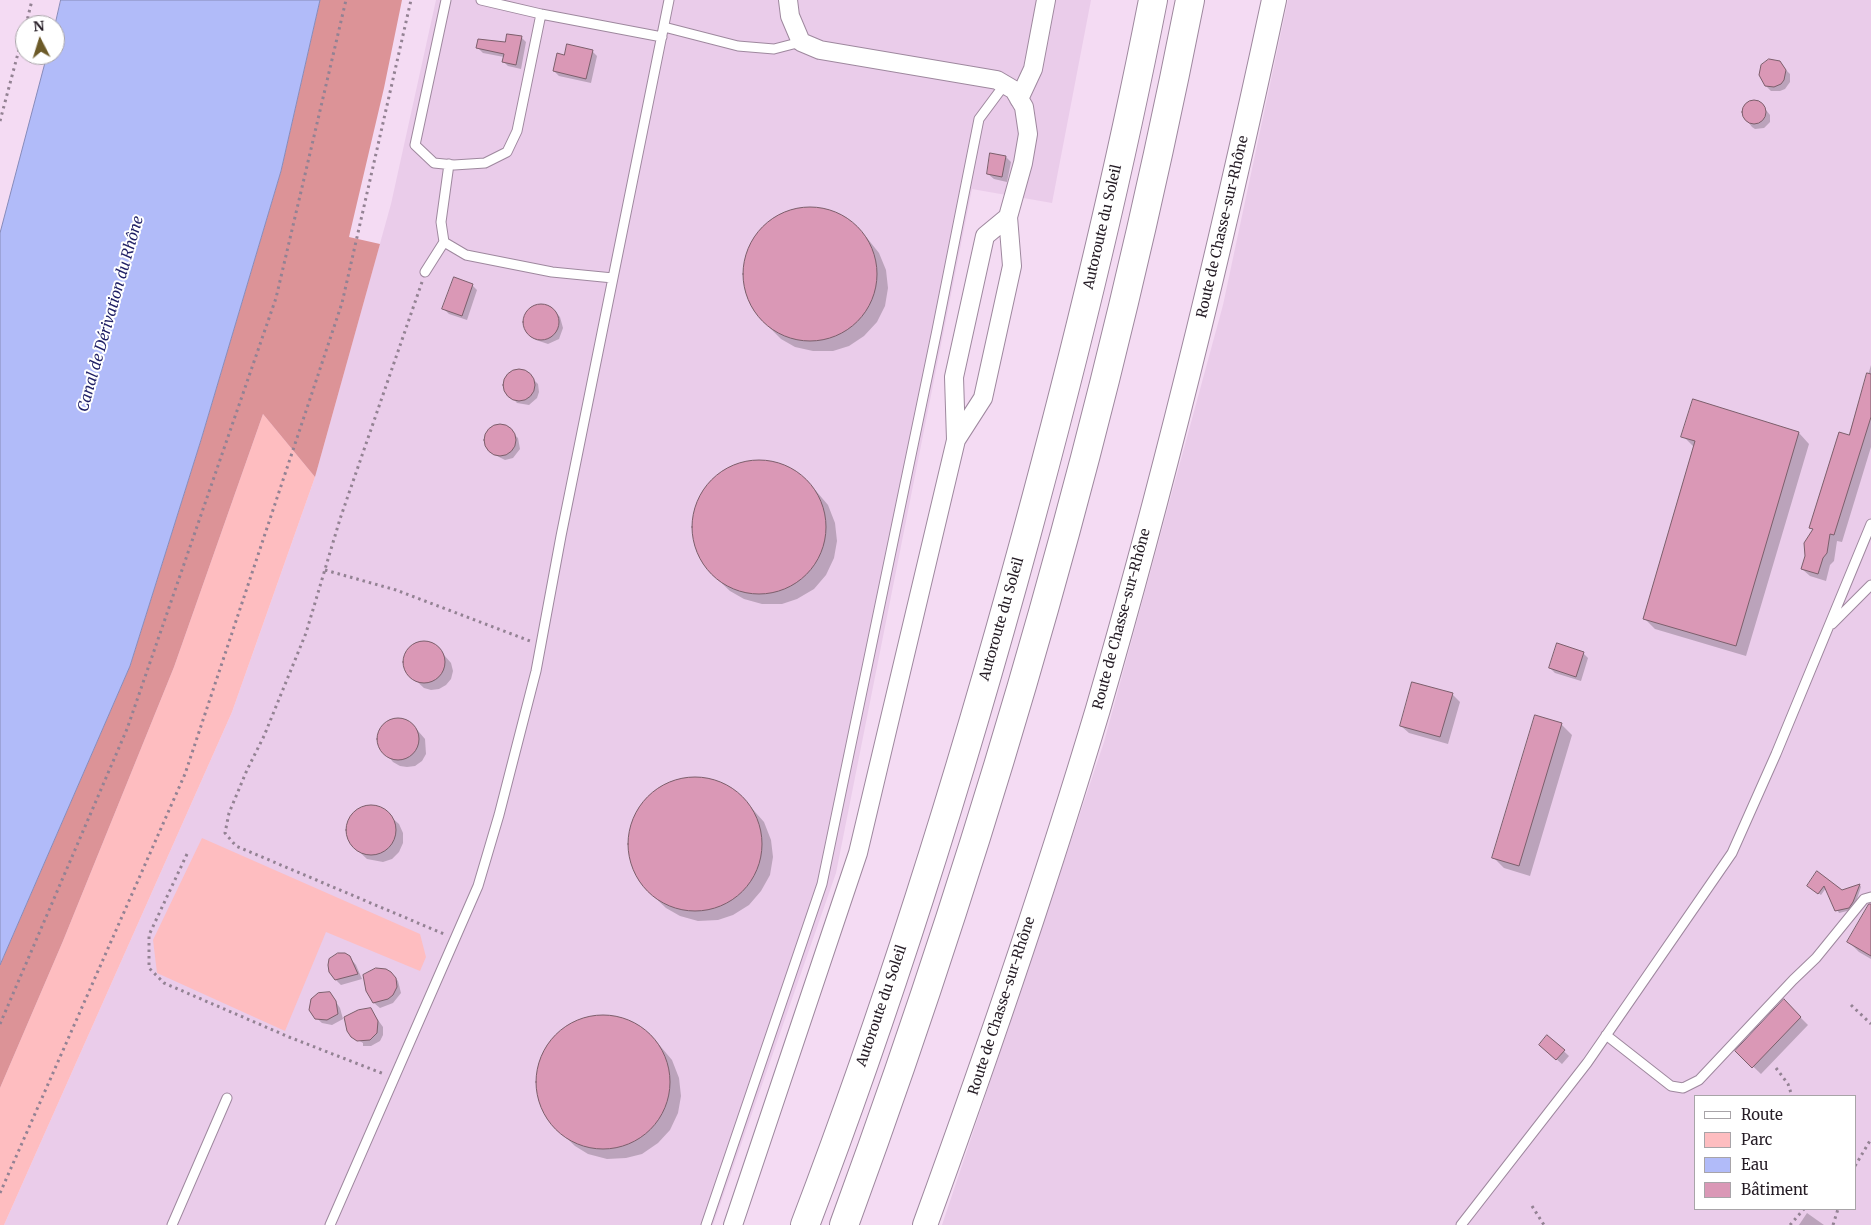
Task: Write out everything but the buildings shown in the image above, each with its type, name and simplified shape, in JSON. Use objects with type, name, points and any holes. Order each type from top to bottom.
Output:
[{"type":"highway","name":"Autoroute du Soleil","points":[[805,1225],[864,1060],[917,901],[1001,627],[1052,440],[1079,330],[1153,0]]},
{"type":"highway","points":[[844,1225],[897,1078],[954,904],[1039,627],[1089,440],[1137,244],[1190,0]]},
{"type":"main road","name":"Route de Chasse-sur-Rhône","points":[[925,1225],[970,1102],[1098,708],[1206,303],[1274,0]]},
{"type":"street","points":[[788,0],[790,16],[801,42],[820,50],[997,80],[1014,90],[1024,108],[1028,134],[1023,163],[1008,217],[1012,266],[983,398],[956,440]]},
{"type":"street","points":[[1020,98],[1032,69],[1046,0]]},
{"type":"street","points":[[733,1225],[858,853],[956,440],[954,377],[985,236],[1008,217]]},
{"type":"lane","points":[[446,0],[415,145],[434,163],[485,163],[507,152],[517,131],[541,14]]},
{"type":"lane","points":[[481,0],[541,14],[663,32],[738,46],[774,49],[801,42]]},
{"type":"lane","points":[[330,1225],[478,886],[498,815],[536,670],[670,0]]},
{"type":"lane","points":[[706,1225],[822,884],[979,119],[1005,84]]},
{"type":"lane","points":[[425,272],[444,242],[441,222],[449,164]]},
{"type":"lane","points":[[444,242],[466,255],[552,272],[613,278]]},
{"type":"lane","points":[[1461,1225],[1587,1063],[1732,853],[1776,754],[1871,524]]},
{"type":"lane","points":[[1829,628],[1871,585]]},
{"type":"lane","points":[[1606,1035],[1671,1086],[1683,1088],[1699,1080],[1816,958],[1864,899],[1871,897]]},
{"type":"lane","points":[[172,1225],[226,1098]]},
{"type":"path","points":[[28,15],[32,0]]},
{"type":"path","points":[[0,1024],[127,729],[276,298],[346,0]]},
{"type":"path","points":[[0,1194],[185,774],[342,303],[411,0]]},
{"type":"path","points":[[0,121],[15,64]]},
{"type":"path","points":[[425,272],[340,519],[306,633],[264,736],[229,813],[225,833],[236,846],[454,939]]},
{"type":"path","points":[[325,570],[396,590],[540,644]]},
{"type":"path","points":[[187,854],[148,935],[149,968],[164,982],[289,1037],[394,1078]]},
{"type":"path","points":[[1851,1004],[1871,1024]]},
{"type":"path","points":[[1776,1068],[1788,1084],[1792,1095]]},
{"type":"path","points":[[1856,1164],[1871,1139]]},
{"type":"path","points":[[1532,1206],[1544,1225]]},
{"type":"path","points":[[1790,1225],[1803,1210]]},
{"type":"path","points":[[1833,1225],[1838,1210]]},
{"type":"shaded area","points":[[320,0],[402,0],[384,88],[349,237],[380,244],[315,477],[263,414],[174,667],[63,941],[0,1088],[0,965],[130,666],[201,440],[281,171]]},
{"type":"shaded area","points":[[436,0],[1091,0],[1052,203],[972,189],[836,873],[713,1225],[4,1225],[232,712],[315,477],[391,204]]},
{"type":"shaded area","points":[[1288,0],[1871,0],[1871,1225],[942,1225],[1104,742],[1223,305]]},
{"type":"green space","points":[[263,414],[315,477],[232,712],[4,1225],[0,1225],[0,1088],[63,941],[174,667]]},
{"type":"green space","points":[[202,838],[420,934],[426,957],[420,971],[326,932],[285,1031],[157,973],[153,940]]},
{"type":"water","name":"Canal de Dérivation du Rhône","points":[[61,0],[320,0],[281,171],[201,440],[130,666],[0,965],[0,233],[44,65],[65,65],[65,15],[57,15]]}]
